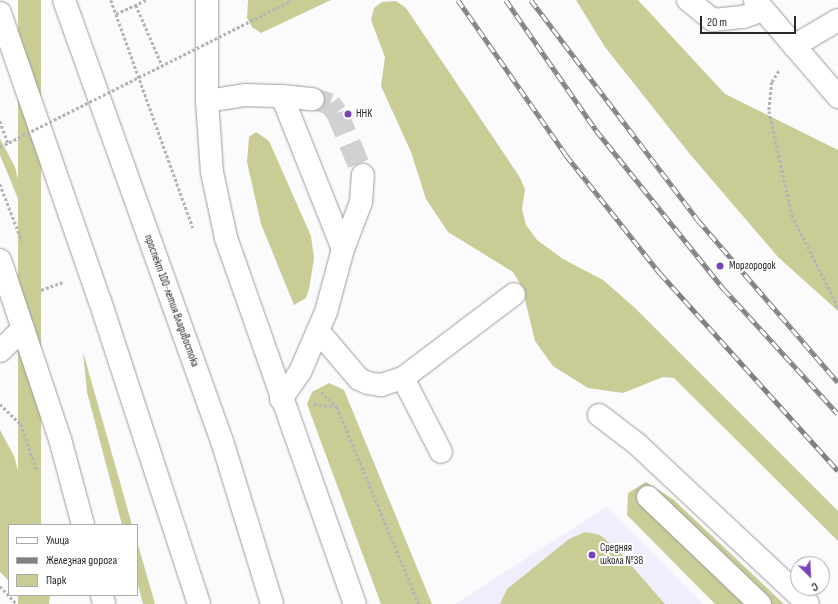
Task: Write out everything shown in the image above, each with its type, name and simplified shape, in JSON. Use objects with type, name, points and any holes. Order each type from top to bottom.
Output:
[{"type":"main road","name":"проспект 100-летия Владивостока","points":[[64,0],[222,441],[272,604]]},
{"type":"main road","points":[[207,0],[207,101],[212,172],[226,238],[281,398],[355,604]]},
{"type":"main road","points":[[688,0],[712,20],[743,17],[759,5],[838,97]]},
{"type":"main road","points":[[794,46],[832,23],[838,6]]},
{"type":"main road","points":[[0,13],[100,301],[199,604]]},
{"type":"main road","points":[[207,101],[245,95],[313,99]]},
{"type":"main road","points":[[282,96],[343,249]]},
{"type":"main road","points":[[281,398],[300,372],[318,330],[343,249],[361,202],[363,175]]},
{"type":"main road","points":[[0,260],[23,329],[83,524]]},
{"type":"main road","points":[[318,330],[359,378],[368,384],[381,385],[403,378],[514,294]]},
{"type":"main road","points":[[0,351],[23,329]]},
{"type":"main road","points":[[403,378],[442,452]]},
{"type":"main road","points":[[599,416],[636,444],[808,604]]},
{"type":"main road","points":[[648,497],[760,604]]},
{"type":"path","points":[[111,0],[116,14],[146,0]]},
{"type":"path","points":[[0,147],[292,0]]},
{"type":"path","points":[[136,5],[162,65]]},
{"type":"path","points":[[228,23],[228,38]]},
{"type":"path","points":[[794,46],[772,82],[769,111],[792,216],[838,307]]},
{"type":"path","points":[[0,121],[8,143]]},
{"type":"path","points":[[41,290],[68,280]]},
{"type":"path","points":[[0,404],[21,424],[38,474]]},
{"type":"path","points":[[321,405],[337,407],[419,604]]},
{"type":"path","points":[[0,586],[8,594]]},
{"type":"path","points":[[9,596],[17,604]]},
{"type":"shaded area","name":"Средняя школа №38","points":[[606,507],[703,604],[455,604]]},
{"type":"green space","points":[[18,0],[41,0],[41,524],[18,524]]},
{"type":"green space","points":[[248,0],[331,0],[261,33],[252,27],[247,18]]},
{"type":"green space","points":[[576,0],[638,0],[725,94],[838,150],[838,311],[778,257],[689,153],[605,47]]},
{"type":"green space","points":[[396,1],[406,8],[519,176],[525,189],[522,209],[526,225],[537,240],[563,259],[603,280],[635,308],[838,511],[838,541],[674,378],[663,377],[623,393],[588,388],[553,366],[535,341],[522,287],[513,272],[448,232],[426,199],[411,152],[381,86],[385,57],[371,20],[374,8],[382,2]]},
{"type":"green space","points":[[256,132],[269,141],[311,236],[314,258],[309,289],[306,298],[294,305],[261,224],[247,162],[249,137]]},
{"type":"green space","points":[[0,139],[15,167],[28,223],[0,155]]},
{"type":"green space","points":[[83,352],[132,524],[122,524],[87,392]]},
{"type":"green space","points":[[329,383],[344,390],[432,604],[381,604],[307,404],[312,392]]},
{"type":"green space","points":[[0,430],[14,456],[33,524],[8,524],[8,580],[0,572]]},
{"type":"green space","points":[[646,482],[674,500],[784,604],[715,604],[627,515],[628,493]]},
{"type":"green space","points":[[585,532],[600,535],[616,548],[665,604],[500,604],[507,589],[569,539]]},
{"type":"green space","points":[[138,544],[155,604],[143,604],[138,585]]},
{"type":"green space","points":[[18,596],[41,596],[41,604],[18,604]]},
{"type":"green space","points":[[24,596],[50,596],[49,604],[31,604]]},
{"type":"tunnel","points":[[313,99],[330,104],[337,113],[363,175]]},
{"type":"railway","points":[[458,0],[566,155],[660,273],[838,471]]},
{"type":"railway","points":[[506,0],[596,130],[724,289],[838,414]]},
{"type":"railway","points":[[531,0],[698,220],[838,382]]},
{"type":"place","name":"HHK","points":[[348,114]]},
{"type":"place","name":"Моргородок","points":[[720,266]]},
{"type":"place","name":"Средняя школа №38","points":[[592,555]]}]
